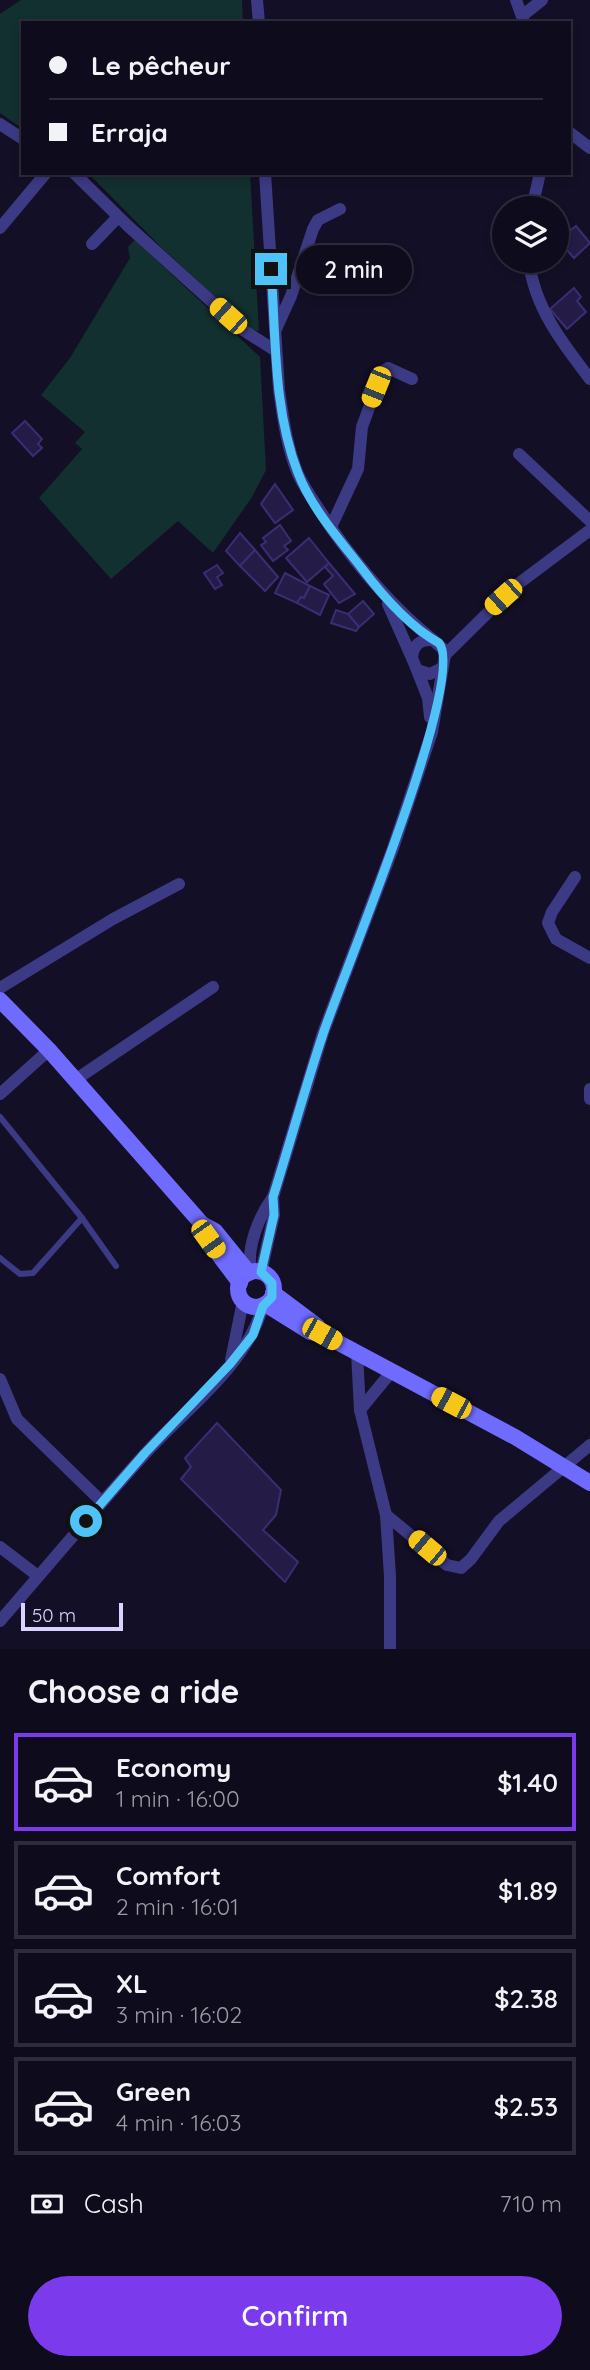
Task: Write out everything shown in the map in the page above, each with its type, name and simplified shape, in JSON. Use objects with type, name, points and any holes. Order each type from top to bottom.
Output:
[{"type":"main road","points":[[0,1000],[48,1050],[202,1224],[215,1231],[250,1275],[272,1283],[267,1301]]},
{"type":"main road","points":[[250,1275],[239,1292],[243,1301],[252,1307],[267,1301]]},
{"type":"main road","points":[[267,1301],[310,1332],[322,1334],[392,1371],[564,1465],[590,1483]]},
{"type":"street","points":[[257,0],[259,21]]},
{"type":"street","points":[[516,0],[523,19],[542,0]]},
{"type":"street","points":[[2,128],[21,138]]},
{"type":"street","points":[[571,134],[590,148]]},
{"type":"street","points":[[0,228],[44,175]]},
{"type":"street","points":[[76,175],[118,217],[243,330],[276,351]]},
{"type":"street","points":[[265,175],[283,421],[296,466],[313,501],[385,597],[440,652]]},
{"type":"street","points":[[535,196],[540,175]]},
{"type":"street","points":[[276,329],[291,296],[313,229],[318,220],[340,209]]},
{"type":"street","points":[[92,244],[118,217]]},
{"type":"street","points":[[531,273],[551,324],[590,379]]},
{"type":"street","points":[[331,527],[358,469],[362,427],[382,372],[388,368],[412,379]]},
{"type":"street","points":[[519,454],[590,521]]},
{"type":"street","points":[[414,664],[430,674],[440,652],[514,587],[590,530]]},
{"type":"street","points":[[385,597],[428,698],[432,732]]},
{"type":"street","points":[[414,664],[415,646],[421,642],[440,652]]},
{"type":"street","points":[[250,1275],[274,1215],[273,1197],[323,1033],[393,848],[432,732],[440,652]]},
{"type":"street","points":[[575,877],[552,912],[548,923],[556,939],[590,958]]},
{"type":"street","points":[[0,988],[113,919],[179,884]]},
{"type":"street","points":[[75,1080],[213,987]]},
{"type":"street","points":[[0,1094],[48,1050]]},
{"type":"street","points":[[590,1089],[590,1099]]},
{"type":"street","points":[[230,1364],[243,1301]]},
{"type":"street","points":[[0,1621],[103,1502],[230,1364],[253,1335],[267,1301]]},
{"type":"street","points":[[357,1353],[360,1410],[386,1515],[390,1576],[390,1649]]},
{"type":"street","points":[[360,1410],[392,1371]]},
{"type":"street","points":[[0,1379],[17,1419],[103,1502]]},
{"type":"street","points":[[386,1515],[447,1565],[461,1568],[471,1559],[499,1521],[590,1445]]},
{"type":"street","points":[[0,1547],[38,1576]]},
{"type":"lane","points":[[0,1117],[82,1218],[116,1266]]},
{"type":"lane","points":[[0,1258],[20,1275],[33,1273],[82,1218]]},
{"type":"green space","points":[[21,0],[242,0],[243,21],[21,21],[21,128],[0,113],[0,14]]},
{"type":"green space","points":[[90,175],[250,175],[259,331],[251,330],[162,248]]},
{"type":"green space","points":[[135,240],[260,357],[266,470],[252,497],[213,553],[178,521],[111,579],[39,498],[82,449],[75,443],[85,432],[41,395],[70,358],[130,258],[128,247]]},
{"type":"building","points":[[576,226],[590,243],[574,258],[569,252],[569,228],[571,230]]},
{"type":"building","points":[[574,288],[581,297],[577,301],[586,312],[567,329],[550,309]]},
{"type":"building","points":[[25,421],[42,439],[38,444],[42,448],[33,456],[12,433]]},
{"type":"building","points":[[275,484],[293,510],[275,523],[261,504]]},
{"type":"building","points":[[280,525],[291,541],[284,546],[288,550],[273,561],[261,545],[266,542],[263,538]]},
{"type":"building","points":[[240,533],[255,550],[240,566],[226,551]]},
{"type":"building","points":[[309,538],[329,563],[307,582],[286,558]]},
{"type":"building","points":[[255,550],[278,577],[265,591],[240,566]]},
{"type":"building","points":[[329,563],[355,594],[339,603],[324,584],[333,576],[325,567]]},
{"type":"building","points":[[217,565],[223,573],[217,577],[222,585],[215,589],[204,573]]},
{"type":"building","points":[[285,573],[310,586],[304,598],[301,597],[297,603],[275,593]]},
{"type":"building","points":[[310,586],[329,595],[320,615],[297,603],[301,597],[304,598]]},
{"type":"building","points":[[363,601],[374,614],[359,627],[348,614]]},
{"type":"building","points":[[336,610],[348,614],[359,627],[356,631],[331,623]]},
{"type":"building","points":[[217,1423],[281,1490],[276,1515],[263,1530],[298,1562],[285,1582],[181,1479],[191,1467],[185,1458]]},
{"type":"route","points":[[86,1521],[145,1453],[230,1364],[253,1335],[263,1306],[272,1297],[274,1288],[270,1278],[261,1272],[274,1215],[273,1197],[323,1033],[393,848],[432,732],[445,662],[445,655],[439,643],[425,634],[385,597],[337,537],[299,475],[283,421],[271,269]]}]
